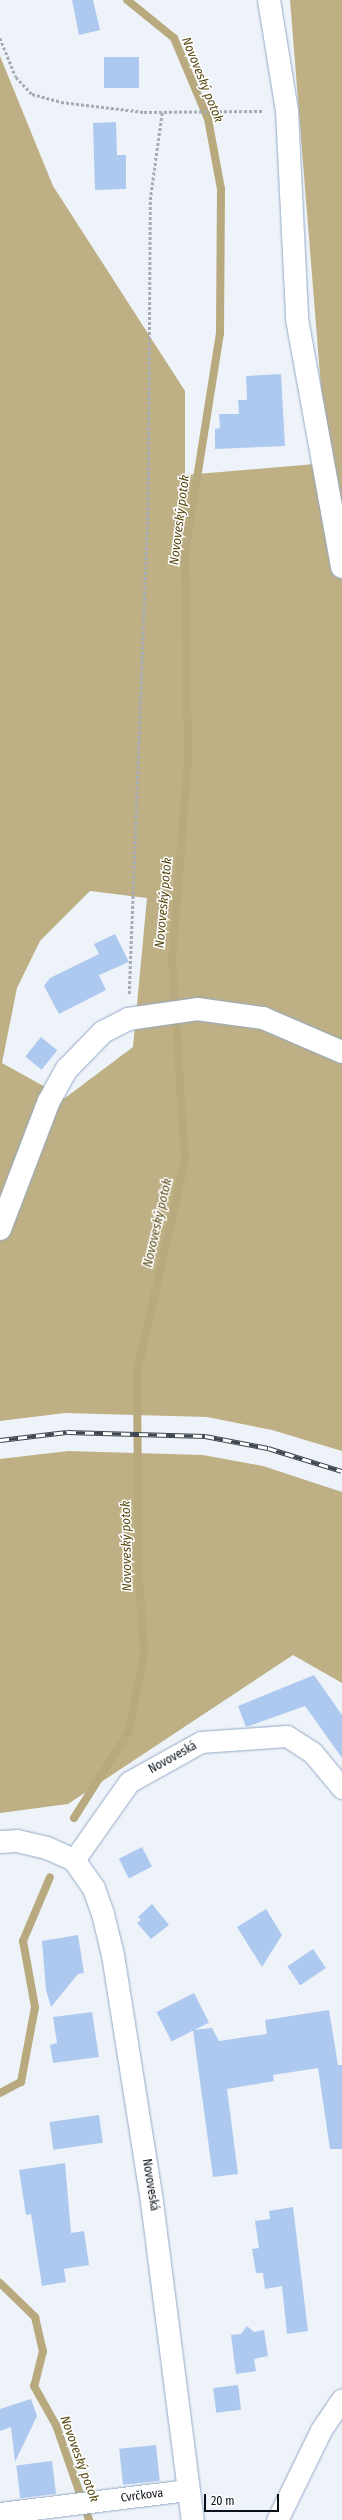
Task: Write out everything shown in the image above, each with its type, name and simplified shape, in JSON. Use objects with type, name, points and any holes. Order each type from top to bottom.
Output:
[{"type":"street","points":[[269,0],[287,111],[297,319],[342,567]]},
{"type":"street","points":[[0,1229],[49,1101],[67,1069],[103,1032],[128,1019],[160,1013],[197,1009],[263,1018],[342,1052]]},
{"type":"street","name":"Novoveská","points":[[193,2520],[152,2202],[113,1955],[94,1889],[74,1860],[129,1782],[201,1742],[287,1736],[312,1752],[342,1788]]},
{"type":"street","points":[[0,1842],[17,1841],[47,1848],[74,1860]]},
{"type":"street","points":[[278,2520],[321,2430],[342,2399]]},
{"type":"street","name":"Cvrčkova","points":[[0,2513],[188,2490]]},
{"type":"path","points":[[0,38],[16,77],[32,94],[61,102],[162,112],[287,111]]},
{"type":"path","points":[[128,1019],[148,500],[150,200],[162,112]]},
{"type":"shaded area","points":[[290,0],[342,0],[342,1451],[272,1430],[207,1417],[65,1413],[0,1421],[0,56],[53,186],[185,391],[185,475],[327,463]],"holes":[[[90,891],[147,898],[133,1047],[65,1098],[2,1063],[17,988],[40,941]]]},
{"type":"shaded area","points":[[68,1451],[203,1455],[263,1466],[342,1492],[342,1683],[293,1655],[68,1804],[0,1813],[0,1459]]},
{"type":"building","points":[[72,0],[93,0],[100,30],[79,35]]},
{"type":"building","points":[[104,57],[139,57],[139,88],[104,88]]},
{"type":"building","points":[[116,122],[117,155],[126,155],[126,189],[95,190],[93,123]]},
{"type":"building","points":[[281,374],[285,446],[215,449],[215,429],[220,428],[219,414],[239,414],[238,400],[247,400],[246,376]]},
{"type":"building","points":[[115,934],[129,962],[99,975],[106,990],[59,1014],[44,986],[50,978],[99,954],[94,944]]},
{"type":"building","points":[[41,1037],[57,1050],[42,1070],[25,1056]]},
{"type":"building","points":[[314,1675],[342,1715],[342,1758],[305,1706],[246,1727],[238,1706]]},
{"type":"building","points":[[142,1847],[152,1867],[129,1878],[119,1859]]},
{"type":"building","points":[[152,1904],[169,1925],[151,1939],[137,1923],[141,1920],[138,1917]]},
{"type":"building","points":[[266,1909],[282,1935],[262,1967],[237,1927]]},
{"type":"building","points":[[78,1935],[84,1973],[78,1974],[51,2007],[46,1990],[42,1941]]},
{"type":"building","points":[[313,1949],[326,1968],[300,1985],[287,1966]]},
{"type":"building","points":[[194,1993],[209,2022],[172,2041],[157,2012]]},
{"type":"building","points":[[329,2010],[338,2065],[342,2065],[342,2149],[330,2149],[318,2068],[273,2075],[274,2081],[227,2089],[238,2174],[213,2177],[193,2030],[212,2028],[219,2041],[267,2034],[265,2020]]},
{"type":"building","points":[[92,2012],[99,2057],[53,2063],[50,2045],[57,2043],[53,2017]]},
{"type":"building","points":[[99,2115],[103,2143],[53,2150],[49,2122]]},
{"type":"building","points":[[65,2163],[71,2233],[84,2231],[89,2265],[64,2269],[66,2282],[42,2286],[31,2214],[26,2215],[19,2170]]},
{"type":"building","points":[[293,2207],[308,2331],[287,2334],[282,2286],[265,2289],[263,2273],[256,2273],[252,2249],[259,2248],[255,2221],[270,2219],[269,2211]]},
{"type":"building","points":[[247,2326],[254,2332],[264,2330],[268,2356],[254,2359],[256,2371],[236,2374],[231,2335],[241,2334]]},
{"type":"building","points":[[238,2385],[241,2410],[216,2413],[213,2388]]},
{"type":"building","points":[[31,2399],[37,2416],[15,2462],[11,2427],[0,2431],[0,2409]]},
{"type":"building","points":[[156,2445],[160,2481],[123,2485],[119,2449]]},
{"type":"building","points":[[52,2461],[56,2494],[20,2498],[16,2465]]},
{"type":"waterway","name":"Novoveský potok","points":[[74,1818],[129,1731],[144,1653],[139,1578],[137,1372],[185,1160],[172,960],[188,763],[185,554],[220,333],[221,189],[208,119],[174,38],[127,0]]},
{"type":"waterway","name":"Novoveský potok","points":[[0,2093],[21,2082],[35,2007],[23,1941],[50,1877]]},
{"type":"waterway","name":"Novoveský potok","points":[[0,2283],[35,2317],[43,2351],[34,2386],[56,2425],[89,2520]]},
{"type":"railway","points":[[0,1440],[67,1432],[205,1436],[268,1448],[342,1471]]}]
